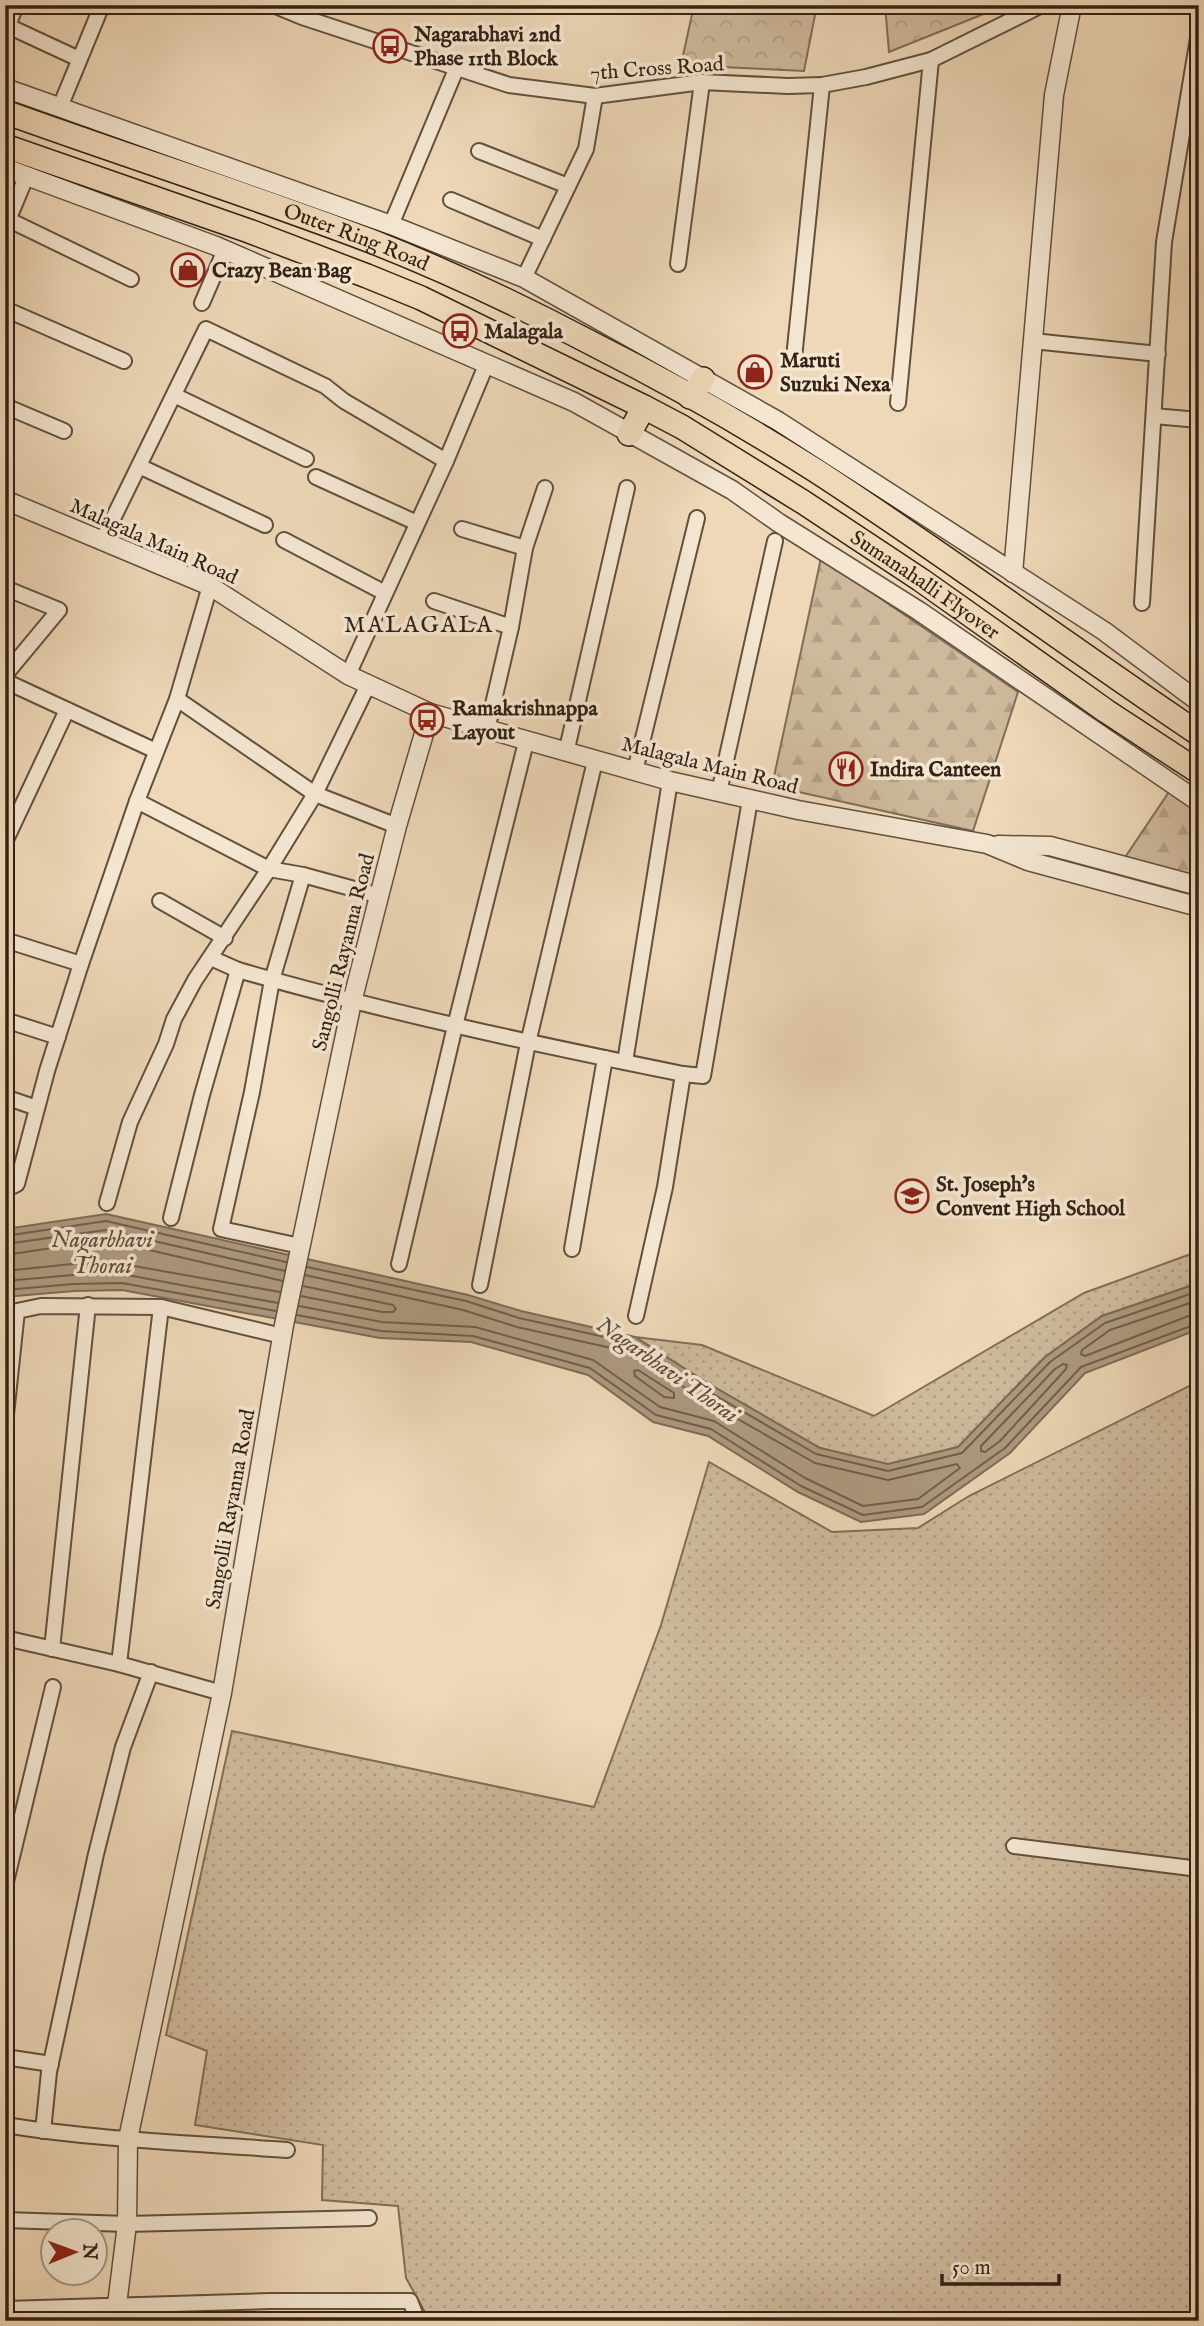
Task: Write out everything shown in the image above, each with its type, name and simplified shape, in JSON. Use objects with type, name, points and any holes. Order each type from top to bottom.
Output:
[{"type":"highway","name":"Outer Ring Road","points":[[5,113],[257,198],[432,266],[597,345],[696,388]]},
{"type":"highway","name":"Outer Ring Road","points":[[5,146],[249,232],[421,298],[644,407]]},
{"type":"highway","name":"Sumanahalli Flyover","points":[[696,388],[739,424],[818,472],[979,580],[1199,734]]},
{"type":"highway","name":"Sumanahalli Flyover","points":[[644,407],[682,427],[803,502],[922,580],[1106,711],[1199,772]]},
{"type":"highway","points":[[629,433],[644,407]]},
{"type":"street","points":[[16,5],[7,26],[79,60]]},
{"type":"street","points":[[60,107],[102,5]]},
{"type":"street","name":"7th Cross Road","points":[[273,5],[304,11],[509,85],[595,96],[702,82],[822,85],[866,77],[931,60],[1042,5]]},
{"type":"street","points":[[1013,573],[1054,95],[1072,5]]},
{"type":"street","points":[[1142,603],[1164,242],[1199,32]]},
{"type":"street","points":[[898,403],[931,60]]},
{"type":"street","points":[[391,225],[457,67]]},
{"type":"street","points":[[678,264],[702,82]]},
{"type":"street","points":[[794,358],[822,85]]},
{"type":"street","points":[[5,88],[391,225],[524,278],[696,388],[778,421],[1104,631],[1199,702]]},
{"type":"street","points":[[524,278],[586,149],[595,96]]},
{"type":"street","points":[[479,151],[568,187]]},
{"type":"street","points":[[5,168],[225,250],[574,402],[732,489],[779,523],[919,611],[1199,802]]},
{"type":"street","points":[[27,175],[6,221],[131,279]]},
{"type":"street","points":[[451,200],[542,239]]},
{"type":"street","points":[[202,303],[225,250]]},
{"type":"street","points":[[5,309],[124,361]]},
{"type":"street","points":[[102,541],[205,329],[326,386],[344,401],[446,461]]},
{"type":"street","points":[[1033,341],[1158,354]]},
{"type":"street","points":[[348,675],[446,461],[487,363]]},
{"type":"street","points":[[174,395],[306,459]]},
{"type":"street","points":[[5,406],[64,431]]},
{"type":"street","points":[[1154,416],[1199,420]]},
{"type":"street","points":[[139,466],[265,525]]},
{"type":"street","points":[[316,477],[417,523]]},
{"type":"street","points":[[487,730],[526,548],[545,488]]},
{"type":"street","points":[[566,753],[627,488]]},
{"type":"street","name":"Malagala Main Road","points":[[5,500],[209,586],[348,675],[430,712],[595,761],[750,800],[987,844],[1028,861],[1199,907]]},
{"type":"street","points":[[635,771],[697,518]]},
{"type":"street","points":[[461,529],[526,548]]},
{"type":"street","points":[[284,540],[385,593]]},
{"type":"street","points":[[719,792],[775,541]]},
{"type":"street","points":[[5,1184],[17,1184],[81,964],[137,801],[177,699],[209,586]]},
{"type":"street","points":[[5,588],[59,610],[5,675]]},
{"type":"street","points":[[434,601],[511,627]]},
{"type":"street","points":[[5,681],[156,751]]},
{"type":"street","points":[[107,1203],[130,1122],[166,1044],[174,1019],[195,980],[225,938],[315,794],[368,685]]},
{"type":"street","points":[[177,699],[315,794],[397,826]]},
{"type":"street","points":[[5,842],[67,710]]},
{"type":"street","name":"Sangolli Rayanna Road","points":[[116,2314],[127,2224],[128,2139],[222,1693],[283,1330],[352,1002],[397,826],[430,712]]},
{"type":"street","points":[[400,1264],[455,1026],[526,741]]},
{"type":"street","points":[[480,1285],[528,1043],[595,761]]},
{"type":"street","points":[[625,1062],[670,781]]},
{"type":"street","points":[[211,958],[238,970],[352,1002],[528,1043],[703,1076],[750,800]]},
{"type":"street","points":[[137,801],[269,869],[380,895]]},
{"type":"street","points":[[987,844],[1050,846],[1199,886]]},
{"type":"street","points":[[299,1250],[221,1229],[252,1092],[272,979],[303,875]]},
{"type":"street","points":[[160,901],[225,938]]},
{"type":"street","points":[[5,940],[81,964]]},
{"type":"street","points":[[171,1218],[202,1095],[238,970]]},
{"type":"street","points":[[5,1020],[58,1037]]},
{"type":"street","points":[[572,1249],[605,1058]]},
{"type":"street","points":[[636,1316],[665,1187],[683,1074]]},
{"type":"street","points":[[5,1097],[37,1108]]},
{"type":"street","points":[[52,1649],[88,1305]]},
{"type":"street","points":[[5,1424],[11,1312],[41,1306],[160,1307],[283,1330]]},
{"type":"street","points":[[119,1664],[160,1307]]},
{"type":"street","points":[[5,1638],[151,1672],[222,1693]]},
{"type":"street","points":[[43,2131],[51,2064],[109,1801],[123,1748],[151,1672]]},
{"type":"street","points":[[5,1886],[53,1687]]},
{"type":"street","points":[[1014,1846],[1199,1869]]},
{"type":"street","points":[[5,2057],[51,2064]]},
{"type":"street","points":[[5,2125],[128,2139],[287,2150]]},
{"type":"street","points":[[5,2220],[127,2224],[369,2218]]},
{"type":"street","points":[[5,2309],[116,2314],[270,2301],[410,2301],[418,2321]]},
{"type":"green space","points":[[694,5],[817,5],[804,71],[681,65]]},
{"type":"green space","points":[[885,5],[1006,5],[889,52]]},
{"type":"green space","points":[[821,558],[1018,692],[973,831],[772,786]]},
{"type":"green space","points":[[1169,792],[1199,812],[1199,878],[1124,859]]},
{"type":"green space","points":[[1199,1251],[1199,1283],[1102,1316],[1045,1357],[958,1447],[888,1465],[820,1448],[709,1384],[635,1337],[702,1345],[874,1416],[1084,1293]]},
{"type":"green space","points":[[1199,1381],[1199,2321],[430,2321],[406,2278],[398,2206],[322,2200],[323,2145],[195,2125],[207,2051],[166,2035],[232,1731],[594,1807],[661,1625],[709,1462],[832,1532],[918,1528],[969,1496]]},
{"type":"water","name":"Nagarbhavi Thorai","points":[[106,1214],[468,1295],[521,1311],[635,1337],[709,1384],[820,1448],[888,1464],[958,1447],[1045,1357],[1102,1316],[1199,1283],[1199,1329],[1085,1373],[1010,1453],[924,1514],[861,1522],[798,1492],[708,1436],[653,1422],[588,1375],[471,1342],[380,1338],[122,1290],[5,1297],[5,1229]]},
{"type":"place","name":"Nagarabhavi 2nd Phase 11th Block","points":[[390,46]]},
{"type":"place","name":"Crazy Bean Bag","points":[[188,270]]},
{"type":"place","name":"Malagala","points":[[460,331]]},
{"type":"place","name":"Maruti Suzuki Nexa","points":[[755,372]]},
{"type":"place","name":"Ramakrishnappa Layout","points":[[427,720]]},
{"type":"place","name":"Indira Canteen","points":[[846,769]]},
{"type":"place","name":"St. Joseph's Convent High School","points":[[912,1196]]},
{"type":"district","name":"MALAGALA","points":[[419,624]]}]
